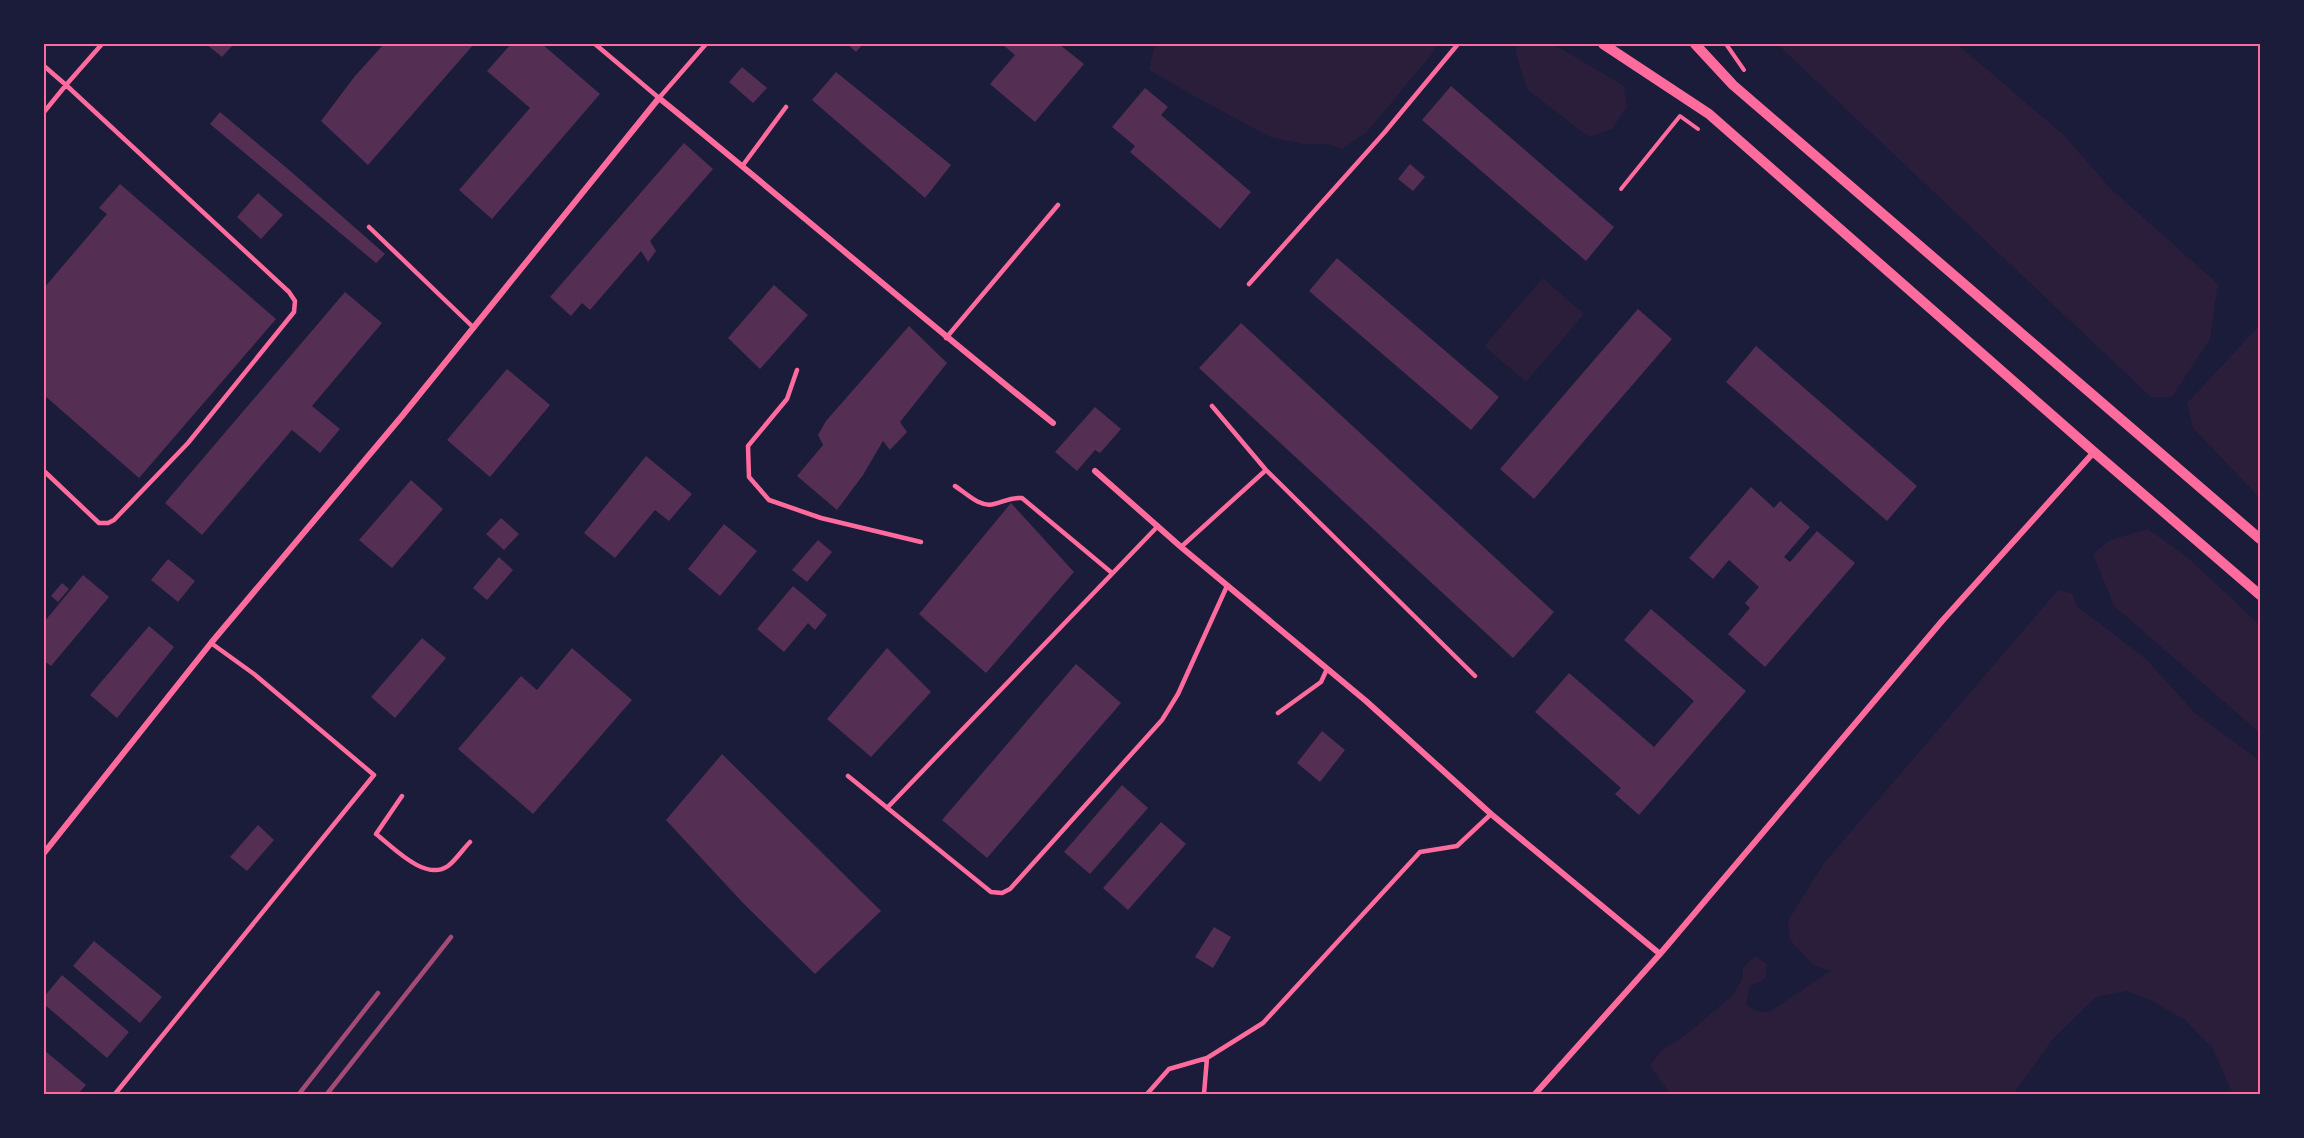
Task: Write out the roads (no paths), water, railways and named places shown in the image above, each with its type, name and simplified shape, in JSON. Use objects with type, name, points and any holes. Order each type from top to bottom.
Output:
[{"type":"street","points":[[1603,44],[1709,114],[2094,452],[2260,594]]},
{"type":"street","points":[[1695,44],[1733,85],[2260,539]]},
{"type":"street","points":[[44,853],[211,643],[474,328],[659,98],[891,289],[946,338],[1053,423]]},
{"type":"street","points":[[1535,1095],[1660,954],[1942,621],[2094,452]]},
{"type":"street","points":[[1095,471],[1181,547],[1366,701],[1491,814],[1660,954]]},
{"type":"lane","points":[[44,112],[102,44]]},
{"type":"lane","points":[[595,44],[659,98],[706,44]]},
{"type":"lane","points":[[1249,284],[1384,133],[1458,44]]},
{"type":"lane","points":[[44,66],[289,292],[295,301],[294,312],[195,434],[114,520],[99,523],[44,471]]},
{"type":"lane","points":[[742,165],[786,107]]},
{"type":"lane","points":[[946,338],[1058,206]]},
{"type":"lane","points":[[369,227],[474,328]]},
{"type":"lane","points":[[797,370],[787,399],[748,447],[749,477],[769,500],[821,518],[921,543]]},
{"type":"lane","points":[[1212,406],[1266,470],[1475,676]]},
{"type":"lane","points":[[1181,547],[1266,470]]},
{"type":"lane","points":[[955,486],[983,505],[993,505],[1013,497],[1022,498],[1112,573]]},
{"type":"lane","points":[[888,808],[1158,526]]},
{"type":"lane","points":[[848,776],[991,892],[1002,893],[1010,889],[1161,720],[1178,694],[1227,586]]},
{"type":"lane","points":[[115,1095],[374,774],[254,674],[211,643]]},
{"type":"lane","points":[[1278,713],[1321,682],[1327,669]]},
{"type":"lane","points":[[402,795],[376,834],[422,869],[436,871],[447,866],[470,842]]},
{"type":"lane","points":[[1147,1095],[1169,1069],[1207,1058],[1263,1023],[1420,852],[1457,846],[1491,814]]},
{"type":"lane","points":[[1204,1095],[1207,1058]]},
{"type":"railway","points":[[327,1094],[451,937]]},
{"type":"railway","points":[[299,1094],[378,993]]}]
